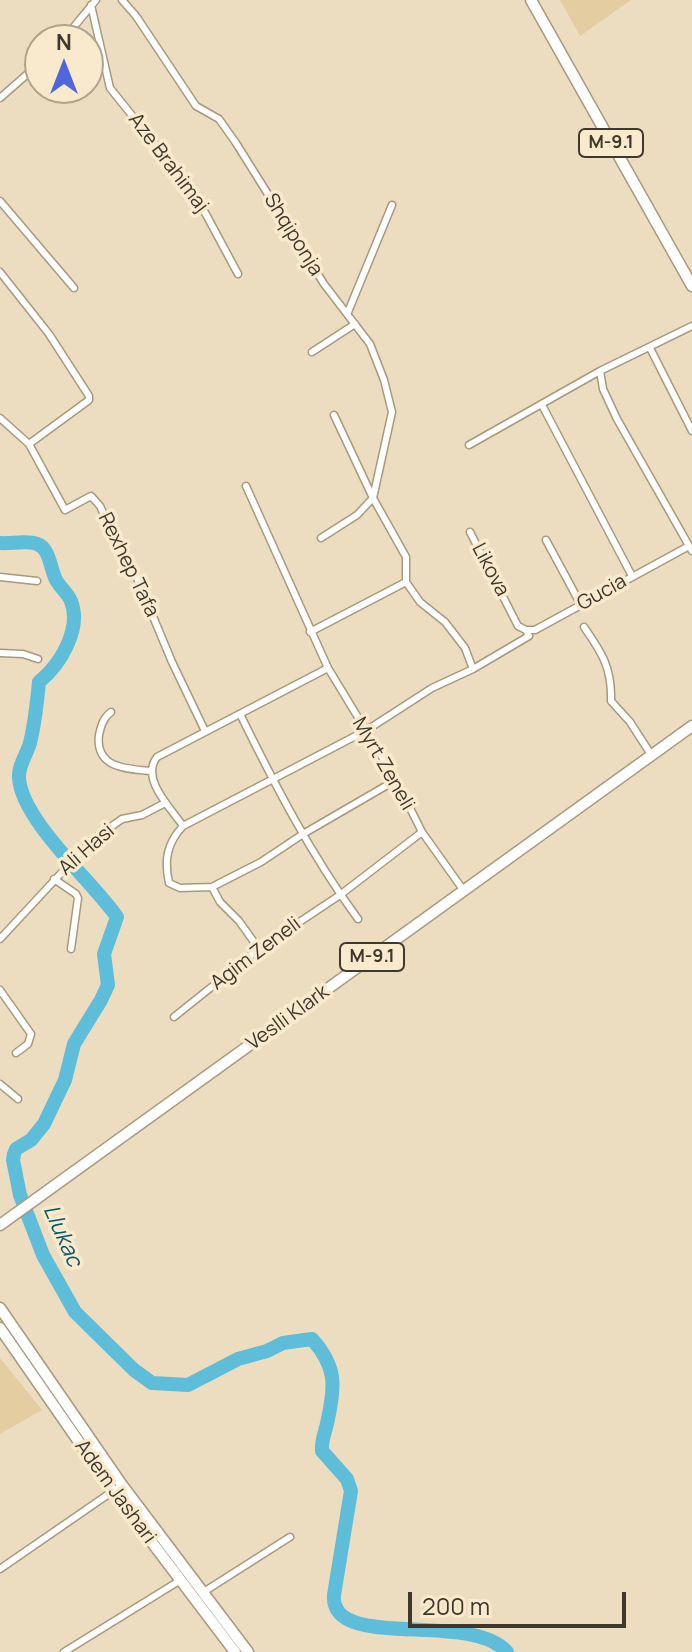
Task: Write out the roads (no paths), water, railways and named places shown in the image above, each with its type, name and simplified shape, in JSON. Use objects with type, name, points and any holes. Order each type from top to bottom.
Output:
[{"type":"main road","name":"M-9.1","points":[[531,0],[692,286]]},
{"type":"main road","name":"Veslli Klark","points":[[0,1225],[692,726]]},
{"type":"main road","points":[[0,1308],[118,1488],[248,1652]]},
{"type":"main road","name":"Adem Jashari","points":[[0,1328],[118,1488],[179,1581],[235,1652]]},
{"type":"street","name":"Shqiponja","points":[[122,0],[196,106],[219,119],[324,284],[370,344],[392,412],[373,498]]},
{"type":"street","points":[[76,24],[93,3]]},
{"type":"street","name":"Aze Brahimaj","points":[[93,3],[110,88],[195,194],[238,274]]},
{"type":"street","points":[[0,98],[24,77]]},
{"type":"street","points":[[0,201],[74,288]]},
{"type":"street","points":[[348,312],[392,205]]},
{"type":"street","points":[[0,272],[49,334],[89,400],[29,444]]},
{"type":"street","points":[[312,352],[355,324]]},
{"type":"street","points":[[469,445],[600,371],[692,326]]},
{"type":"street","points":[[650,348],[692,431]]},
{"type":"street","points":[[600,371],[603,389],[617,419],[690,548]]},
{"type":"street","points":[[542,405],[632,576]]},
{"type":"street","points":[[334,415],[373,498],[406,557],[406,582],[420,602],[445,622],[465,648],[473,669],[432,688],[367,730],[183,826],[169,846],[166,866],[169,883],[180,888],[212,887],[261,862],[396,780]]},
{"type":"street","name":"Rexhep Tafa","points":[[0,418],[29,444],[65,510],[91,496],[100,506],[115,540],[134,571],[205,731]]},
{"type":"street","name":"Myrt Zeneli","points":[[246,486],[328,668],[396,780],[422,832],[464,891]]},
{"type":"street","points":[[321,538],[357,515],[373,498]]},
{"type":"street","name":"Likova","points":[[470,532],[517,622],[526,630]]},
{"type":"street","points":[[546,540],[581,605]]},
{"type":"street","name":"Gucia","points":[[473,669],[529,636],[526,630],[535,630],[690,548]]},
{"type":"street","points":[[0,577],[37,581]]},
{"type":"street","points":[[310,632],[406,582]]},
{"type":"street","points":[[584,627],[602,653],[610,673],[611,701],[630,722],[652,756]]},
{"type":"street","points":[[0,653],[23,654],[38,659]]},
{"type":"street","points":[[183,826],[165,803],[151,771],[157,757],[328,668]]},
{"type":"street","points":[[111,712],[105,717],[100,732],[98,747],[103,759],[112,765],[151,771]]},
{"type":"street","points":[[240,714],[303,834],[358,919]]},
{"type":"street","name":"Ali Hasi","points":[[0,939],[91,841],[122,819],[142,815],[165,803]]},
{"type":"street","name":"Agim Zeneli","points":[[174,1017],[259,949],[340,895],[422,832]]},
{"type":"street","points":[[54,879],[78,898],[71,949]]},
{"type":"street","points":[[212,887],[259,949]]},
{"type":"street","points":[[0,990],[31,1034],[31,1041],[16,1053]]},
{"type":"street","points":[[0,1084],[18,1099]]},
{"type":"street","points":[[0,1569],[118,1488]]},
{"type":"street","points":[[202,1593],[290,1537]]},
{"type":"street","points":[[64,1652],[179,1581]]},
{"type":"waterway","name":"Llukac","points":[[0,543],[29,542],[41,546],[74,612],[67,646],[39,682],[32,735],[19,774],[23,795],[45,831],[117,917],[104,954],[108,985],[74,1044],[65,1080],[44,1124],[14,1154],[20,1195],[43,1255],[75,1312],[134,1370],[152,1383],[188,1385],[238,1359],[283,1343],[312,1339],[330,1368],[333,1387],[322,1451],[347,1479],[351,1491],[334,1595],[339,1612],[354,1622],[377,1627],[464,1633],[489,1640],[507,1652]]}]
